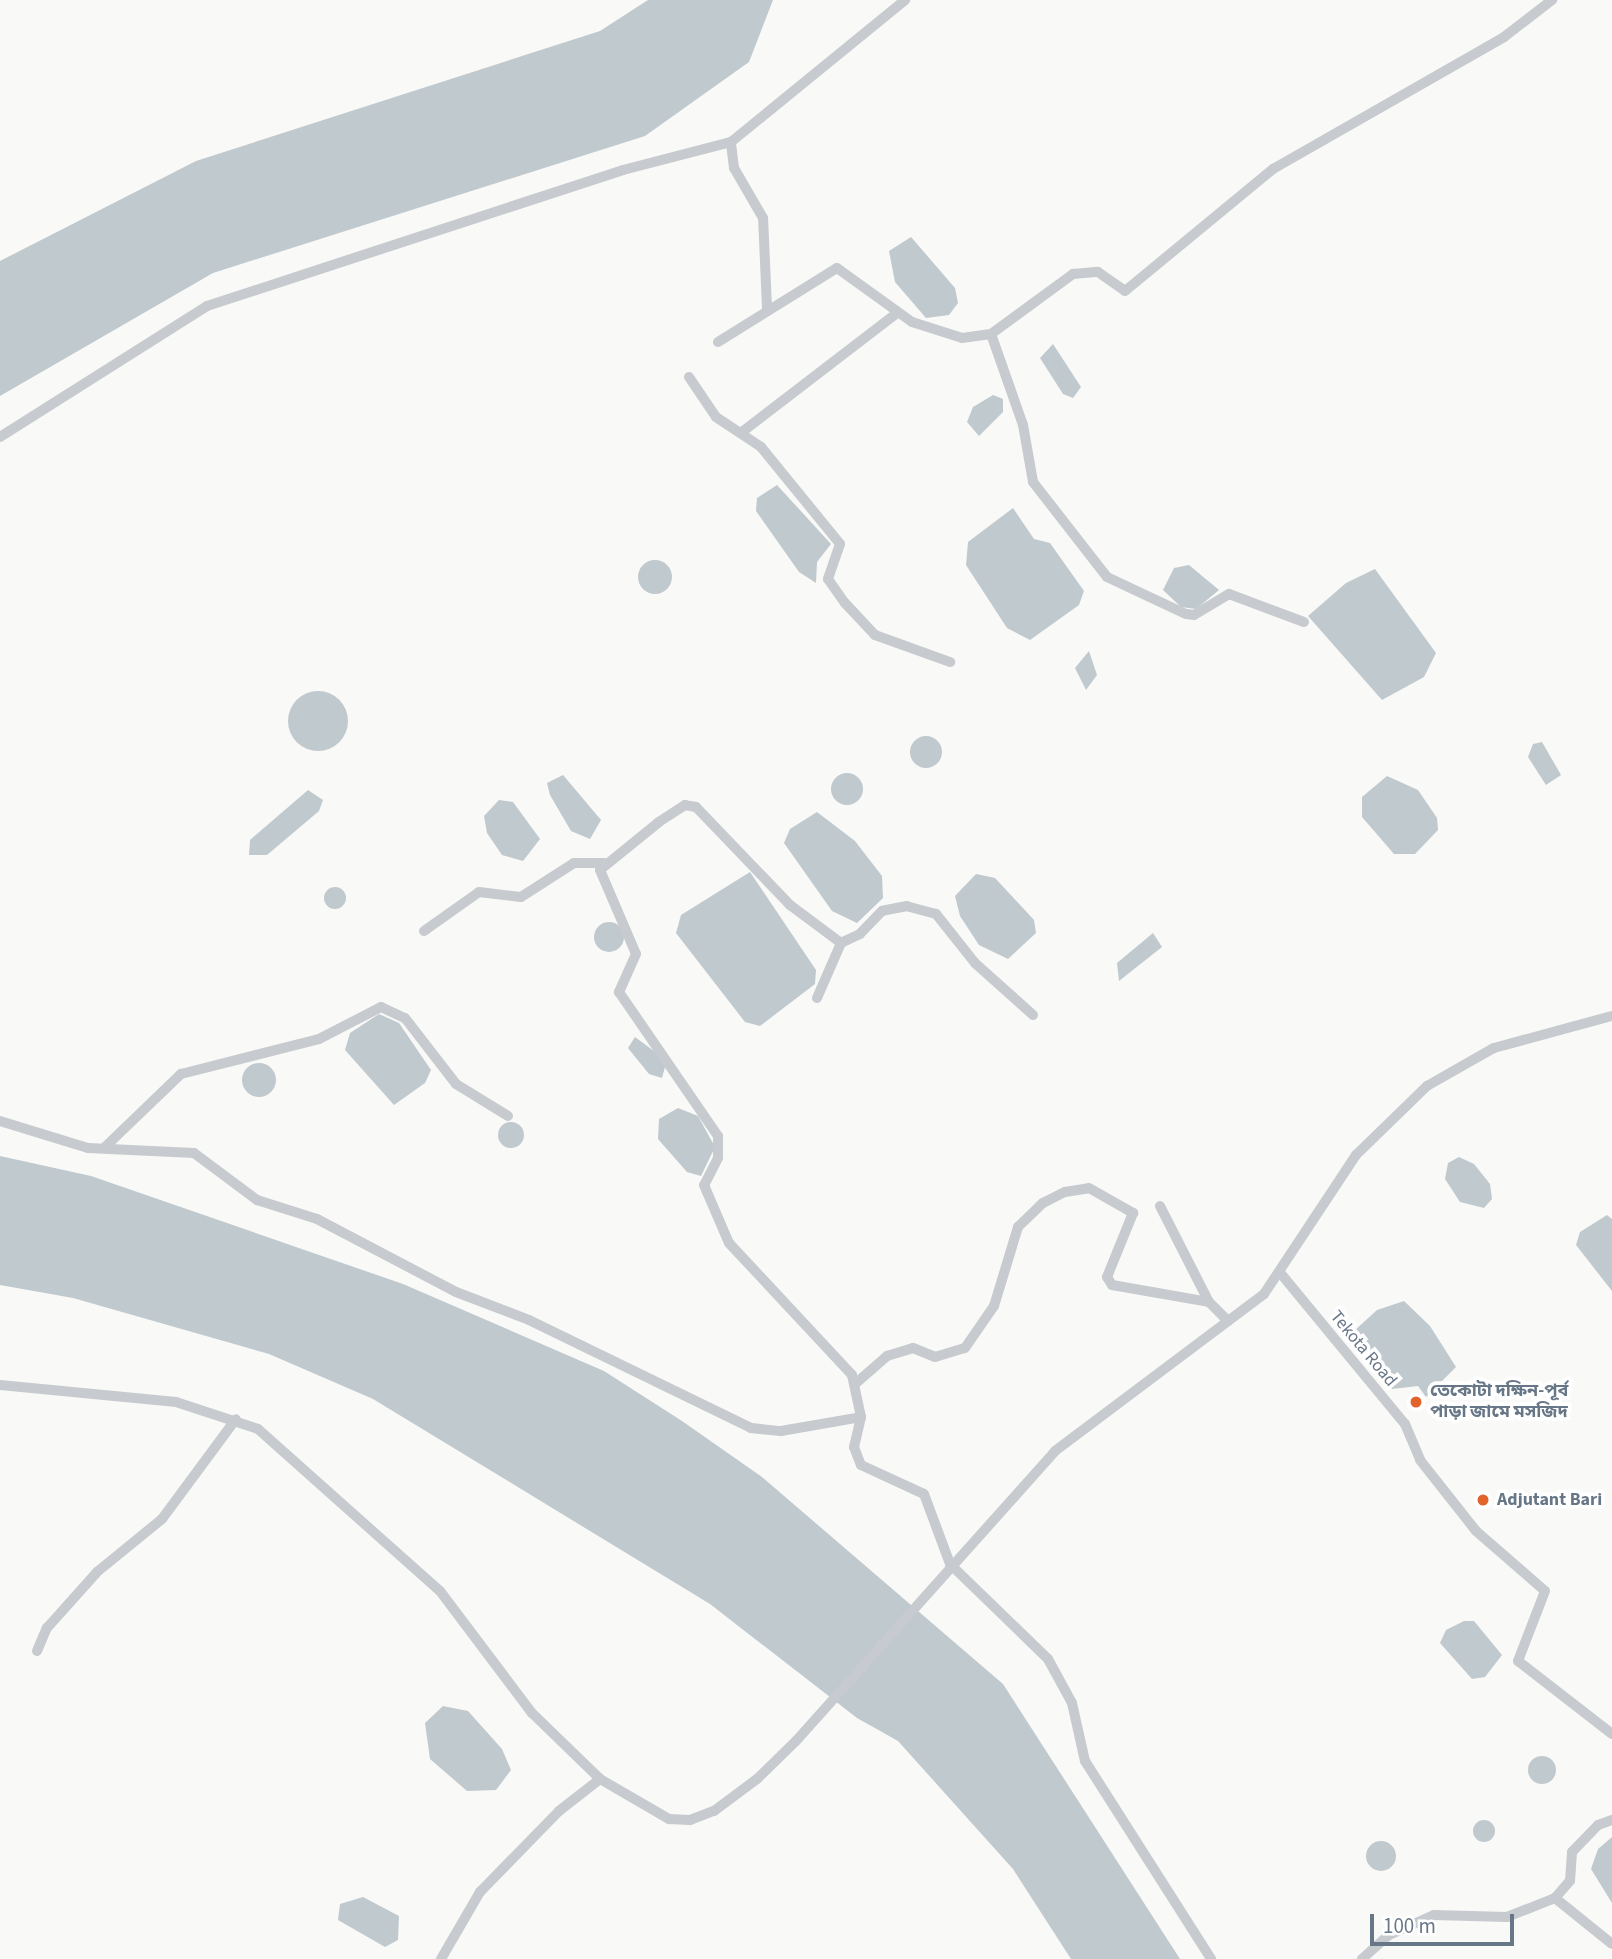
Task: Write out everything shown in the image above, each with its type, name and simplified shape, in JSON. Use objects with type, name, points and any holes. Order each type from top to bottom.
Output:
[{"type":"street","points":[[0,437],[207,306],[623,170],[731,142],[905,0]]},
{"type":"street","points":[[718,342],[767,308],[838,268],[872,288],[897,313],[946,336],[991,334],[1073,274],[1098,272],[1125,291],[1146,279],[1273,169],[1504,37],[1552,0]]},
{"type":"street","points":[[731,142],[734,168],[762,218],[767,308]]},
{"type":"street","points":[[742,432],[897,313]]},
{"type":"street","points":[[991,334],[1023,425],[1033,482],[1107,577],[1186,614],[1194,615],[1229,594],[1304,622]]},
{"type":"street","points":[[690,377],[716,417],[742,432],[840,544],[828,579],[845,603],[875,635],[950,662]]},
{"type":"street","points":[[424,931],[479,892],[521,897],[574,863],[604,863],[685,805],[696,807],[790,905],[841,943]]},
{"type":"street","points":[[604,863],[601,880],[623,913],[636,954],[619,992],[718,1136],[718,1158],[704,1185],[709,1205],[753,1273],[837,1357],[855,1384],[861,1417],[853,1447],[861,1465],[924,1494],[950,1564],[1048,1659],[1072,1703],[1085,1761],[1211,1959]]},
{"type":"street","points":[[817,998],[841,943],[860,934],[882,911],[907,906],[936,914],[975,963],[1033,1015]]},
{"type":"street","points":[[104,1148],[181,1074],[320,1039],[381,1007],[405,1018],[456,1084],[508,1116]]},
{"type":"street","points":[[0,1385],[176,1402],[236,1419],[258,1429],[440,1591],[532,1713],[600,1779],[669,1819],[690,1820],[714,1811],[757,1779],[1055,1451],[1228,1321],[1282,1275],[1356,1155],[1427,1086],[1494,1048],[1612,1016]]},
{"type":"street","points":[[0,1121],[104,1148],[194,1153],[257,1200],[317,1219],[456,1292],[551,1330],[751,1428],[782,1431],[861,1417]]},
{"type":"street","points":[[855,1384],[887,1356],[913,1348],[935,1357],[965,1348],[994,1306],[1018,1227],[1043,1203],[1065,1192],[1090,1188],[1133,1213],[1107,1277],[1112,1285],[1209,1301]]},
{"type":"street","points":[[1160,1206],[1209,1301],[1228,1321]]},
{"type":"street","name":"Tekota Road","points":[[1282,1275],[1405,1424],[1420,1460],[1476,1531],[1545,1591],[1518,1661],[1537,1673],[1612,1734]]},
{"type":"street","points":[[37,1651],[47,1628],[91,1578],[162,1519],[236,1419]]},
{"type":"street","points":[[441,1959],[480,1892],[544,1825],[600,1779]]},
{"type":"street","points":[[1362,1959],[1389,1935],[1434,1915],[1507,1917],[1555,1899],[1570,1881],[1572,1852],[1598,1825],[1612,1820]]},
{"type":"street","points":[[1555,1899],[1612,1944]]},
{"type":"shaded area","points":[[648,0],[773,0],[749,62],[645,136],[213,273],[0,396],[0,261],[196,161],[600,31]]},
{"type":"shaded area","points":[[911,237],[955,288],[958,303],[949,315],[926,318],[895,282],[889,251]]},
{"type":"shaded area","points":[[1053,344],[1081,387],[1073,398],[1063,394],[1040,358]]},
{"type":"shaded area","points":[[993,395],[1003,399],[1003,412],[979,436],[967,422],[973,407]]},
{"type":"shaded area","points":[[777,485],[831,544],[817,562],[816,583],[799,572],[756,511],[757,498]]},
{"type":"shaded area","points":[[1013,508],[1034,539],[1050,543],[1084,591],[1079,605],[1030,640],[1007,628],[966,565],[968,542]]},
{"type":"shaded area","points":[[655,560],[667,565],[672,577],[667,589],[655,594],[643,589],[638,577],[643,565]]},
{"type":"shaded area","points":[[1189,565],[1219,590],[1196,609],[1181,607],[1163,590],[1174,568]]},
{"type":"shaded area","points":[[1375,569],[1436,653],[1424,677],[1382,700],[1308,616],[1346,583]]},
{"type":"shaded area","points":[[1089,651],[1097,675],[1086,690],[1075,668]]},
{"type":"shaded area","points":[[312,691],[324,691],[343,704],[348,721],[346,733],[335,746],[324,751],[312,751],[293,738],[288,727],[288,715],[301,696]]},
{"type":"shaded area","points":[[926,736],[937,741],[942,752],[937,763],[926,768],[915,763],[910,752],[915,741]]},
{"type":"shaded area","points":[[1542,742],[1561,775],[1546,785],[1528,757],[1533,744]]},
{"type":"shaded area","points":[[847,773],[858,778],[863,789],[858,800],[847,805],[836,800],[831,789],[836,778]]},
{"type":"shaded area","points":[[563,775],[601,820],[590,839],[571,831],[550,795],[547,783]]},
{"type":"shaded area","points":[[1387,776],[1418,790],[1437,818],[1438,830],[1415,854],[1394,854],[1362,817],[1362,797]]},
{"type":"shaded area","points":[[308,790],[323,800],[319,811],[267,855],[249,855],[250,840]]},
{"type":"shaded area","points":[[499,800],[513,802],[540,839],[523,861],[502,855],[487,833],[484,816]]},
{"type":"shaded area","points":[[817,812],[855,841],[882,876],[883,898],[857,923],[832,911],[784,843],[790,829]]},
{"type":"shaded area","points":[[750,872],[816,970],[815,984],[760,1026],[745,1022],[676,933],[681,915]]},
{"type":"shaded area","points":[[976,874],[995,878],[1034,920],[1036,933],[1008,959],[979,945],[960,916],[955,896]]},
{"type":"shaded area","points":[[335,887],[343,890],[346,898],[343,906],[335,909],[327,906],[324,898],[327,890]]},
{"type":"shaded area","points":[[609,922],[620,926],[624,937],[620,948],[609,952],[598,948],[594,937],[598,926]]},
{"type":"shaded area","points":[[1153,933],[1162,947],[1119,981],[1117,963]]},
{"type":"shaded area","points":[[379,1014],[399,1023],[431,1070],[425,1083],[394,1105],[345,1050],[350,1033]]},
{"type":"shaded area","points":[[635,1037],[658,1054],[665,1067],[662,1078],[649,1074],[628,1048]]},
{"type":"shaded area","points":[[259,1063],[271,1068],[276,1080],[271,1092],[259,1097],[247,1092],[242,1080],[247,1068]]},
{"type":"shaded area","points":[[678,1108],[698,1116],[715,1147],[701,1176],[687,1172],[658,1139],[659,1119]]},
{"type":"shaded area","points":[[511,1122],[520,1126],[524,1135],[520,1144],[511,1148],[502,1144],[498,1135],[502,1126]]},
{"type":"shaded area","points":[[0,1156],[91,1176],[403,1284],[604,1371],[682,1421],[762,1477],[1003,1684],[1180,1959],[1071,1959],[1013,1869],[898,1741],[857,1718],[710,1604],[373,1399],[269,1354],[73,1298],[0,1285]]},
{"type":"shaded area","points":[[1459,1157],[1474,1164],[1490,1184],[1492,1199],[1484,1208],[1460,1202],[1445,1179],[1448,1163]]},
{"type":"shaded area","points":[[1607,1215],[1612,1219],[1612,1291],[1576,1245],[1580,1232]]},
{"type":"shaded area","points":[[1404,1301],[1430,1326],[1456,1367],[1426,1397],[1418,1386],[1392,1389],[1356,1350],[1353,1332],[1377,1310]]},
{"type":"shaded area","points":[[1464,1621],[1474,1621],[1502,1655],[1485,1677],[1472,1679],[1440,1643],[1446,1630]]},
{"type":"shaded area","points":[[443,1706],[468,1711],[502,1749],[511,1770],[496,1790],[467,1791],[430,1759],[425,1723]]},
{"type":"shaded area","points":[[1542,1756],[1552,1760],[1556,1770],[1552,1780],[1542,1784],[1532,1780],[1528,1770],[1532,1760]]},
{"type":"shaded area","points":[[1484,1820],[1494,1827],[1495,1831],[1488,1841],[1484,1842],[1474,1835],[1473,1831],[1480,1821]]},
{"type":"shaded area","points":[[1612,1837],[1612,1903],[1591,1869],[1598,1849]]},
{"type":"shaded area","points":[[1381,1841],[1392,1845],[1396,1856],[1392,1867],[1381,1871],[1370,1867],[1366,1856],[1370,1845]]},
{"type":"shaded area","points":[[363,1897],[399,1916],[398,1940],[385,1947],[338,1920],[340,1904]]},
{"type":"place","name":"তেকোটা দক্ষিন-পূর্ব পাড়া জামে মসজিদ","points":[[1416,1402]]},
{"type":"place","name":"Adjutant Bari","points":[[1483,1500]]}]
